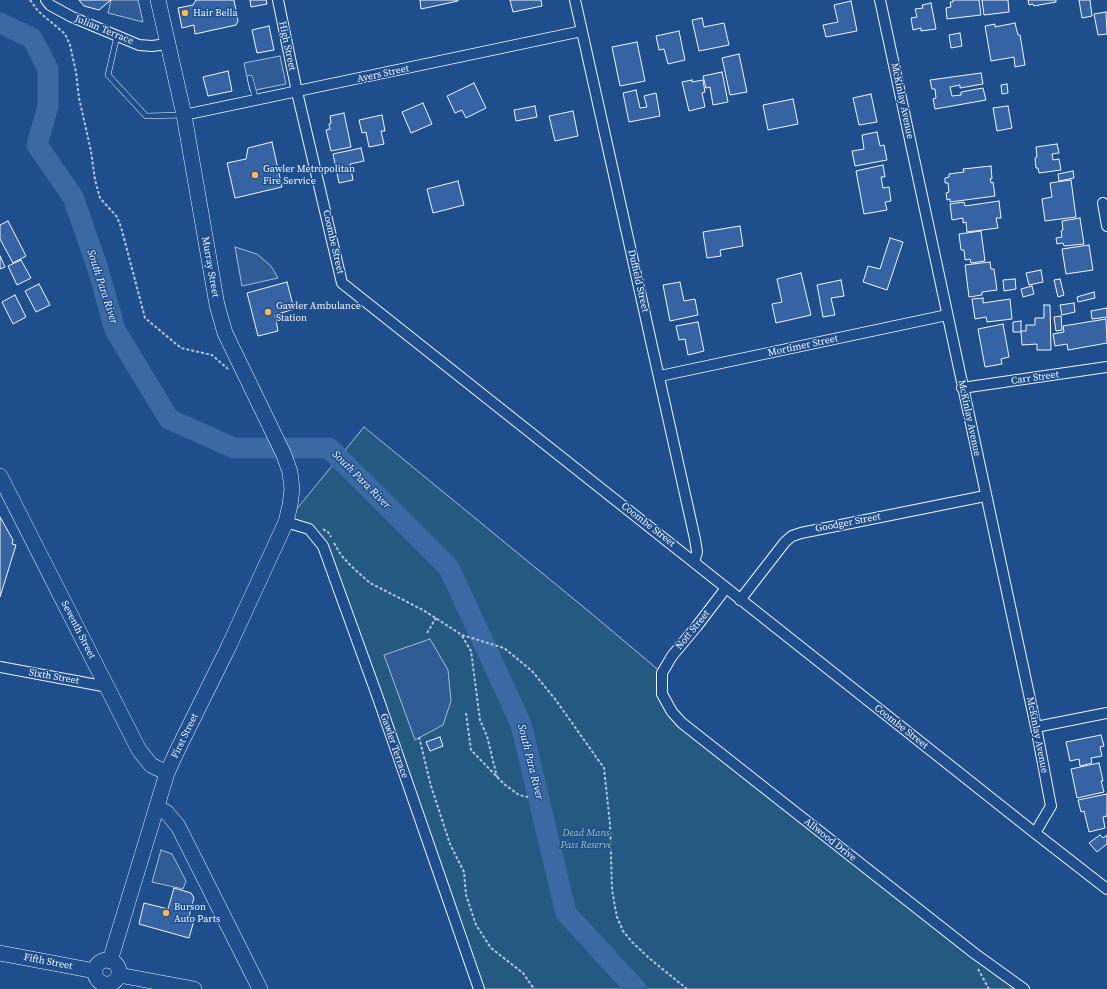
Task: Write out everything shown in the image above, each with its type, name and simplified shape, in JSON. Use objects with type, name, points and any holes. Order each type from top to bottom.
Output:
[{"type":"street","name":"Julian Terrace","points":[[46,0],[72,17],[139,45],[152,46],[167,44]]},
{"type":"street","name":"Murray Street","points":[[158,0],[184,115],[217,305],[225,333],[277,440],[290,472],[292,489],[286,522]]},
{"type":"street","name":"High Street","points":[[278,0],[297,92]]},
{"type":"street","name":"Duffield Street","points":[[575,0],[660,376],[695,539],[697,552],[694,562]]},
{"type":"street","name":"McKinlay Avenue","points":[[880,0],[985,496],[1036,728],[1051,806],[1035,833]]},
{"type":"street","name":"Ayers Street","points":[[184,115],[582,31]]},
{"type":"street","name":"Coombe Street","points":[[297,92],[342,283],[740,600],[1107,889]]},
{"type":"street","points":[[1103,203],[1107,226]]},
{"type":"street","name":"Mortimer Street","points":[[660,376],[947,315]]},
{"type":"street","name":"Carr Street","points":[[962,388],[1107,367]]},
{"type":"street","name":"Seventh Street","points":[[0,476],[139,750],[151,765],[167,774]]},
{"type":"street","name":"Goodger Street","points":[[740,600],[785,542],[792,536],[985,496]]},
{"type":"street","name":"First Street","points":[[110,961],[167,774],[228,648],[286,522]]},
{"type":"street","name":"Gawler Terrace","points":[[286,522],[309,529],[323,546],[378,698],[479,989]]},
{"type":"street","name":"Nott Street","points":[[662,674],[672,656],[726,588]]},
{"type":"street","name":"Sixth Street","points":[[0,667],[108,687]]},
{"type":"street","name":"Allwood Drive","points":[[662,674],[662,694],[672,712],[682,723],[984,960],[1024,989]]},
{"type":"street","points":[[1036,728],[1107,713]]},
{"type":"street","points":[[157,807],[166,812],[178,826],[255,988]]},
{"type":"street","name":"Fifth Street","points":[[0,953],[100,981]]},
{"type":"street","points":[[103,961],[110,961],[114,962],[118,968],[119,975],[111,984],[100,981],[100,963],[103,961]]},
{"type":"street","points":[[119,975],[194,989]]},
{"type":"lane","points":[[117,36],[108,75],[146,116],[184,115]]},
{"type":"lane","points":[[250,78],[256,101]]},
{"type":"path","points":[[30,0],[38,11],[65,34],[70,45],[76,72],[79,98],[91,151],[95,180],[100,198],[117,217],[121,227],[145,318],[181,348],[212,355],[228,369]]},
{"type":"path","points":[[321,528],[328,532],[341,555],[351,566],[370,582],[424,610],[462,635],[504,648],[532,671],[555,699],[604,768],[611,830],[612,889],[617,917],[623,931],[632,942],[660,968],[687,989]]},
{"type":"path","points":[[427,632],[436,618]]},
{"type":"path","points":[[462,635],[471,651],[480,720],[487,736],[497,776]]},
{"type":"path","points":[[466,713],[471,750],[504,784],[519,795],[528,797]]},
{"type":"path","points":[[419,737],[431,786],[450,844],[464,872],[466,895],[476,925],[491,948],[523,973],[534,989]]},
{"type":"path","points":[[984,960],[977,967],[989,989]]},
{"type":"green space","name":"Dead Mans Pass Reserve","points":[[364,427],[662,673],[672,712],[1024,989],[479,989],[323,546],[309,529],[286,522]]},
{"type":"shaded area","points":[[111,0],[138,0],[143,22],[108,13]]},
{"type":"shaded area","points":[[280,56],[286,84],[250,91],[244,63]]},
{"type":"shaded area","points":[[235,247],[257,254],[271,266],[278,278],[242,286]]},
{"type":"shaded area","points":[[430,639],[448,670],[451,701],[443,725],[415,740],[384,655]]},
{"type":"shaded area","points":[[161,850],[172,854],[186,881],[183,889],[152,882]]},
{"type":"building","points":[[79,0],[111,0],[99,10],[84,6]]},
{"type":"building","points":[[196,0],[234,0],[238,21],[236,25],[195,34],[194,25],[182,28],[178,8],[193,5]]},
{"type":"building","points":[[250,0],[266,0],[267,4],[251,7]]},
{"type":"building","points":[[420,0],[458,0],[458,1],[421,9]]},
{"type":"building","points":[[510,0],[541,0],[542,6],[513,12]]},
{"type":"building","points":[[953,0],[979,0],[981,15],[947,19],[946,8],[951,7],[950,2],[953,2]]},
{"type":"building","points":[[982,0],[1008,0],[1009,12],[984,15]]},
{"type":"building","points":[[1028,0],[1056,0],[1056,2],[1034,6],[1033,4],[1029,5]]},
{"type":"building","points":[[1079,0],[1090,0],[1092,16],[1082,18]]},
{"type":"building","points":[[851,1],[857,31],[826,37],[823,25],[838,22],[834,5]]},
{"type":"building","points":[[931,3],[936,29],[921,31],[921,28],[913,30],[911,18],[917,17],[915,9],[923,8],[922,5]]},
{"type":"building","points":[[1106,12],[1107,34],[1098,35],[1094,14]]},
{"type":"building","points":[[702,18],[704,27],[724,23],[729,45],[699,51],[692,20]]},
{"type":"building","points":[[1015,23],[1018,35],[1020,35],[1025,65],[1015,67],[1014,57],[991,61],[985,26],[995,24],[995,27]]},
{"type":"building","points":[[269,26],[274,50],[257,53],[252,30]]},
{"type":"building","points":[[679,31],[685,60],[668,64],[664,49],[659,50],[656,36]]},
{"type":"building","points":[[960,33],[962,46],[951,48],[949,35]]},
{"type":"building","points":[[637,42],[645,81],[620,86],[612,47]]},
{"type":"building","points":[[739,54],[747,92],[730,95],[722,58]]},
{"type":"building","points":[[228,71],[232,91],[208,96],[203,77]]},
{"type":"building","points":[[722,72],[728,102],[713,105],[710,87],[706,88],[703,76]]},
{"type":"building","points":[[981,73],[983,84],[960,88],[960,85],[950,87],[952,96],[961,95],[961,92],[983,88],[986,100],[935,109],[933,99],[936,98],[935,89],[932,89],[930,80]]},
{"type":"building","points":[[692,80],[692,82],[703,80],[705,92],[702,93],[705,107],[689,111],[682,82]]},
{"type":"building","points":[[474,83],[486,108],[466,118],[462,110],[455,113],[447,96]]},
{"type":"building","points":[[1007,84],[1008,93],[1002,94],[1001,85]]},
{"type":"building","points":[[636,90],[640,108],[647,107],[644,96],[656,93],[660,116],[629,122],[623,93]]},
{"type":"building","points":[[871,94],[877,122],[859,125],[853,98]]},
{"type":"building","points":[[793,99],[798,124],[768,130],[763,105]]},
{"type":"building","points":[[423,103],[432,124],[411,133],[402,112]]},
{"type":"building","points":[[535,106],[537,117],[516,121],[514,110]]},
{"type":"building","points":[[1008,106],[1012,128],[997,131],[993,108]]},
{"type":"building","points":[[573,111],[578,136],[555,141],[549,116]]},
{"type":"building","points":[[344,113],[351,147],[331,151],[326,130],[330,129],[330,116]]},
{"type":"building","points":[[382,115],[385,131],[381,131],[384,144],[369,147],[366,132],[362,133],[359,120]]},
{"type":"building","points":[[877,132],[880,146],[884,145],[887,160],[855,166],[852,151],[864,149],[862,135]]},
{"type":"building","name":"Gawler Metropolitan Fire Service","points":[[272,142],[282,187],[235,198],[227,163],[246,159],[248,148]]},
{"type":"building","points":[[1057,144],[1059,153],[1052,154],[1053,160],[1059,159],[1061,170],[1039,173],[1038,168],[1036,168],[1036,147]]},
{"type":"building","points":[[361,148],[364,161],[350,164],[353,180],[339,183],[333,154]]},
{"type":"building","points":[[883,165],[885,177],[881,177],[883,188],[889,187],[891,201],[885,202],[887,210],[864,214],[856,171]]},
{"type":"building","points":[[991,166],[992,179],[990,179],[991,183],[993,182],[995,196],[950,202],[950,199],[947,200],[946,193],[949,192],[948,183],[945,183],[945,178],[949,177],[949,174],[964,172],[963,169]]},
{"type":"building","points":[[1073,171],[1074,178],[1059,181],[1058,174]]},
{"type":"building","points":[[1071,180],[1076,217],[1045,221],[1042,199],[1052,197],[1050,183]]},
{"type":"building","points":[[458,181],[464,205],[433,213],[427,189]]},
{"type":"building","points":[[999,201],[1001,218],[996,218],[998,228],[967,232],[966,222],[963,223],[963,218],[952,220],[950,204],[964,202],[965,206]]},
{"type":"building","points":[[1080,218],[1084,244],[1064,246],[1063,243],[1057,244],[1056,238],[1062,237],[1062,221]]},
{"type":"building","points":[[8,221],[26,256],[13,263],[0,239],[0,225]]},
{"type":"building","points":[[740,226],[743,246],[720,250],[721,256],[707,258],[703,232]]},
{"type":"building","points":[[981,231],[985,261],[971,263],[970,259],[965,260],[964,250],[961,250],[959,234]]},
{"type":"building","points":[[890,238],[903,242],[887,290],[863,282],[868,266],[880,269]]},
{"type":"building","points":[[1089,245],[1093,270],[1066,274],[1062,249]]},
{"type":"building","points":[[0,256],[5,267],[0,269]]},
{"type":"building","points":[[21,260],[31,278],[17,285],[8,266]]},
{"type":"building","points":[[990,262],[991,269],[994,269],[997,290],[982,292],[982,295],[969,297],[965,265]]},
{"type":"building","points":[[1041,270],[1043,282],[1029,285],[1026,273]]},
{"type":"building","points":[[801,273],[811,315],[776,323],[772,304],[782,302],[777,279]]},
{"type":"building","points":[[1015,279],[1016,289],[1004,291],[1003,280]]},
{"type":"building","points":[[1060,279],[1064,295],[1058,297],[1054,280]]},
{"type":"building","points":[[841,280],[844,296],[831,298],[835,315],[823,317],[817,285]]},
{"type":"building","name":"Gawler Ambulance Station","points":[[287,282],[294,309],[275,315],[278,331],[258,336],[247,293]]},
{"type":"building","points":[[680,282],[684,301],[695,299],[698,315],[670,321],[663,285]]},
{"type":"building","points":[[39,284],[50,305],[36,312],[25,291]]},
{"type":"building","points":[[1032,286],[1034,294],[1023,297],[1021,289]]},
{"type":"building","points":[[1094,292],[1095,298],[1078,302],[1077,297]]},
{"type":"building","points":[[15,295],[26,317],[13,324],[2,302]]},
{"type":"building","points":[[983,298],[983,303],[1010,299],[1012,319],[987,322],[986,317],[975,319],[972,299]]},
{"type":"building","points":[[1074,303],[1075,312],[1062,315],[1060,305]]},
{"type":"building","points":[[1044,305],[1050,305],[1051,350],[1037,350],[1037,344],[1022,345],[1021,331],[1026,331],[1026,325],[1035,325],[1035,318],[1044,318]]},
{"type":"building","points":[[1107,308],[1107,317],[1092,319],[1091,311]]},
{"type":"building","points":[[1061,316],[1062,330],[1056,331],[1054,317]]},
{"type":"building","points":[[1106,319],[1107,343],[1068,350],[1067,344],[1055,346],[1053,334],[1064,332],[1063,326]]},
{"type":"building","points":[[1021,321],[1021,332],[1013,332],[1013,322]]},
{"type":"building","points":[[698,322],[704,351],[688,355],[685,339],[679,340],[676,326]]},
{"type":"building","points":[[1003,324],[1009,357],[1001,359],[1002,364],[985,367],[978,329]]},
{"type":"building","points":[[0,517],[13,540],[12,544],[16,545],[0,597]]},
{"type":"building","points":[[1101,735],[1104,746],[1100,747],[1102,756],[1091,758],[1092,763],[1080,766],[1079,759],[1070,761],[1066,742]]},
{"type":"building","points":[[440,737],[443,746],[430,751],[426,742]]},
{"type":"building","points":[[1099,763],[1104,792],[1077,798],[1071,769]]},
{"type":"building","points":[[1107,794],[1107,816],[1103,817],[1105,828],[1089,832],[1084,811],[1081,812],[1078,800]]},
{"type":"building","points":[[1100,835],[1103,838],[1107,835],[1107,844],[1097,852],[1089,843]]},
{"type":"building","name":"Burson Auto Parts","points":[[174,888],[191,893],[194,898],[189,916],[195,917],[189,938],[139,924],[144,903],[168,909]]},
{"type":"waterway","name":"South Para River","points":[[0,23],[32,38],[48,69],[48,106],[37,145],[73,197],[98,269],[115,330],[169,419],[234,448],[329,448],[449,568],[521,724],[566,913],[636,989]]},
{"type":"place","name":"Hair Bella","points":[[185,13]]},
{"type":"place","name":"Gawler Metropolitan Fire Service","points":[[255,175]]},
{"type":"place","name":"Gawler Ambulance Station","points":[[268,312]]},
{"type":"place","name":"Burson Auto Parts","points":[[166,913]]}]
